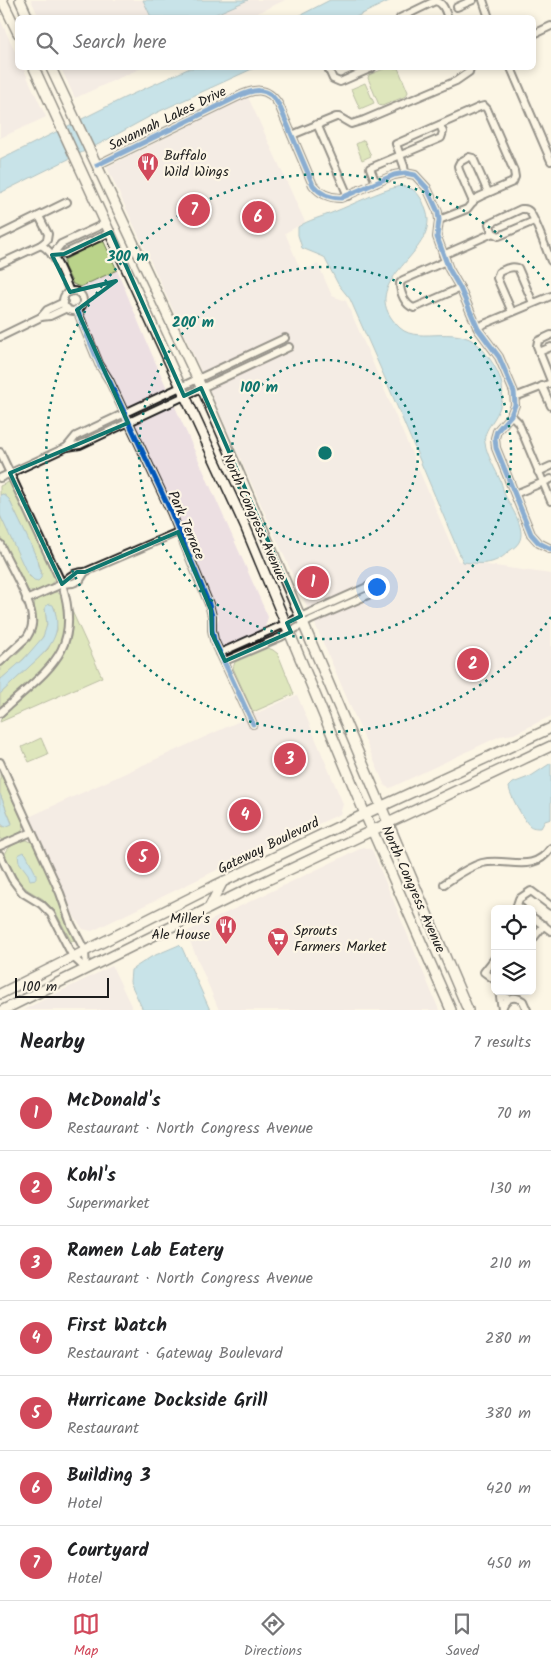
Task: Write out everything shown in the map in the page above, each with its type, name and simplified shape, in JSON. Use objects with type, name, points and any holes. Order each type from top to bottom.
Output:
[{"type":"main road","points":[[2,0],[15,27]]},
{"type":"main road","points":[[20,0],[27,15]]},
{"type":"main road","name":"North Congress Avenue","points":[[35,70],[245,526],[372,830],[451,1010]]},
{"type":"main road","name":"North Congress Avenue","points":[[52,70],[199,383],[303,620],[468,1010]]},
{"type":"main road","points":[[106,223],[130,238]]},
{"type":"main road","name":"Gateway Boulevard","points":[[0,994],[222,883],[551,728]]},
{"type":"main road","points":[[3,1010],[209,908],[551,746]]},
{"type":"main road","points":[[209,908],[222,883]]},
{"type":"street","points":[[457,7],[473,0]]},
{"type":"street","points":[[483,0],[488,15]]},
{"type":"street","points":[[406,15],[435,1],[440,2],[447,15]]},
{"type":"street","points":[[536,33],[551,26]]},
{"type":"street","points":[[329,70],[333,79],[340,82],[367,70]]},
{"type":"street","points":[[292,135],[339,117],[348,123],[355,123],[456,81],[470,70]]},
{"type":"street","points":[[512,70],[551,161]]},
{"type":"street","name":"Savannah Lakes Drive","points":[[97,165],[253,90],[262,91],[274,97],[279,104],[316,188],[323,194],[331,198],[348,196],[394,175],[405,173]]},
{"type":"street","points":[[439,220],[467,209],[473,202],[488,192],[512,182],[515,177],[487,108],[484,106],[396,144],[405,173],[415,176],[428,188],[436,206],[439,220],[437,237],[444,258],[477,327],[499,357],[515,397],[515,405],[511,415],[497,432],[495,445],[531,534],[539,543],[551,549]]},
{"type":"street","points":[[318,124],[348,196]]},
{"type":"street","points":[[376,183],[370,168],[441,138],[443,132],[440,125]]},
{"type":"street","points":[[473,202],[459,170],[460,162],[473,158],[488,192]]},
{"type":"street","points":[[0,235],[68,202]]},
{"type":"street","points":[[534,221],[499,236],[492,233],[489,224],[521,210],[526,209],[530,211],[551,261]]},
{"type":"street","points":[[0,264],[41,245],[47,240],[48,234],[39,216]]},
{"type":"street","points":[[52,255],[62,244],[106,223]]},
{"type":"street","points":[[52,255],[64,254],[111,232]]},
{"type":"street","points":[[460,288],[414,308],[405,302],[400,284],[404,280],[492,233]]},
{"type":"street","name":"Park Terrace","points":[[41,245],[52,255],[70,292],[75,292],[82,296],[83,303],[78,310],[99,364],[164,497],[212,610],[212,634],[253,724]]},
{"type":"street","points":[[512,312],[497,278],[499,272],[504,269],[512,266],[518,268],[534,303]]},
{"type":"street","points":[[70,292],[65,296],[64,302],[67,308],[72,311],[78,310]]},
{"type":"street","points":[[477,327],[551,296]]},
{"type":"street","points":[[42,317],[47,310],[64,302]]},
{"type":"street","points":[[0,337],[42,317],[50,316],[67,308]]},
{"type":"street","points":[[515,397],[551,382],[537,346],[538,341],[551,335]]},
{"type":"street","points":[[0,478],[67,446],[80,445],[185,396],[199,383],[236,360],[285,338]]},
{"type":"street","points":[[67,446],[76,436],[180,387],[240,370],[289,347]]},
{"type":"street","points":[[539,352],[551,347]]},
{"type":"street","points":[[236,360],[240,370]]},
{"type":"street","points":[[542,386],[551,406]]},
{"type":"street","points":[[511,415],[518,422],[551,501]]},
{"type":"street","points":[[0,452],[62,584],[69,617],[68,635],[63,648],[51,666],[0,713]]},
{"type":"street","points":[[538,472],[551,466]]},
{"type":"street","points":[[515,494],[551,479]]},
{"type":"street","points":[[26,600],[62,584],[80,580],[85,572],[178,532]]},
{"type":"street","points":[[0,544],[32,617],[30,632],[24,641],[0,662]]},
{"type":"street","points":[[224,661],[303,620],[376,583],[375,592],[303,620]]},
{"type":"street","points":[[220,653],[289,628]]},
{"type":"street","points":[[0,762],[85,951],[86,969]]},
{"type":"street","points":[[0,846],[32,832]]},
{"type":"street","points":[[444,884],[481,864],[490,862],[518,864],[537,860],[544,857],[551,848]]},
{"type":"street","points":[[0,854],[12,879],[23,893],[41,904],[51,914],[73,957],[86,969]]},
{"type":"street","points":[[517,905],[519,899],[531,891],[551,906]]},
{"type":"street","points":[[536,920],[551,931]]},
{"type":"street","points":[[536,935],[544,925]]},
{"type":"street","points":[[491,963],[484,972],[491,977]]},
{"type":"street","points":[[500,995],[502,1010]]},
{"type":"street","points":[[504,995],[508,999]]},
{"type":"street","points":[[502,1010],[508,999],[516,998],[526,1004],[527,1010]]},
{"type":"highlighted area","points":[[111,232],[184,396],[201,388],[204,393],[301,616],[287,623],[291,632],[225,661],[212,634],[211,610],[178,532],[85,572],[77,572],[62,584],[10,473],[128,423],[77,310],[116,281],[70,292],[52,255],[64,254]]},
{"type":"shaded area","points":[[31,0],[285,0],[253,15],[38,15]]},
{"type":"shaded area","points":[[0,19],[15,52],[15,70],[24,70],[46,117],[0,138]]},
{"type":"shaded area","points":[[62,70],[137,70],[75,98]]},
{"type":"shaded area","points":[[248,97],[305,222],[285,233],[298,264],[302,271],[318,264],[332,296],[346,301],[458,561],[551,574],[551,716],[514,734],[500,736],[390,788],[385,786],[315,624],[107,167]]},
{"type":"shaded area","points":[[117,270],[150,350],[268,617],[264,631],[222,650],[216,636],[216,625],[219,618],[156,473],[114,382],[100,357],[82,312],[88,300],[80,287]]},
{"type":"shaded area","points":[[297,695],[343,804],[340,814],[223,867],[92,931],[83,929],[74,916],[29,817]]},
{"type":"shaded area","points":[[364,847],[372,850],[439,1010],[219,1010],[186,932]]},
{"type":"shaded area","points":[[112,966],[133,1010],[23,1010]]},
{"type":"green space","points":[[381,70],[399,70],[408,92],[406,96],[382,106],[379,105],[368,78],[369,75]]},
{"type":"green space","points":[[365,83],[374,103],[360,109],[351,89]]},
{"type":"green space","points":[[364,140],[371,156],[362,160],[356,144]]},
{"type":"green space","points":[[99,242],[104,242],[117,270],[80,287],[73,284],[64,266],[64,260]]},
{"type":"green space","points":[[9,482],[55,577],[52,583],[33,592],[26,590],[0,536],[0,515],[30,577],[42,574],[38,561],[9,499],[3,494],[0,495],[0,486]]},
{"type":"green space","points":[[53,592],[61,595],[65,614],[64,632],[58,649],[47,665],[0,709],[0,694],[48,649],[57,630],[55,608],[45,609],[45,632],[38,644],[0,680],[0,668],[27,644],[34,632],[36,625],[35,601]]},
{"type":"green space","points":[[71,609],[102,677],[0,722],[2,716],[51,671],[66,650],[72,632]]},
{"type":"green space","points":[[268,648],[278,654],[294,694],[253,712],[233,668],[235,662]]},
{"type":"green space","points":[[41,738],[48,754],[29,762],[22,747]]},
{"type":"green space","points":[[0,772],[24,825],[21,832],[4,840],[0,839],[0,823],[3,827],[12,823],[0,794]]},
{"type":"green space","points":[[27,840],[33,843],[58,897],[63,916],[74,941],[71,941],[55,911],[43,899],[19,882],[5,856],[10,847]]},
{"type":"water","points":[[143,0],[248,0],[214,15],[150,15]]},
{"type":"water","points":[[330,0],[391,0],[360,15],[301,15]]},
{"type":"water","points":[[186,70],[250,70],[158,112],[101,143],[0,193],[0,160],[124,98]]},
{"type":"water","points":[[400,186],[408,187],[419,195],[428,220],[425,234],[417,248],[389,285],[385,298],[388,312],[400,328],[408,333],[418,335],[453,335],[475,342],[490,360],[502,384],[502,401],[488,428],[485,443],[504,493],[519,524],[521,536],[516,546],[503,557],[492,562],[463,562],[350,299],[338,284],[324,257],[302,248],[298,235],[298,227],[306,222]]},
{"type":"water","points":[[3,494],[9,499],[34,552],[41,572],[41,578],[38,581],[34,580],[27,573],[0,515],[0,495]]},
{"type":"water","points":[[49,604],[53,605],[57,624],[53,640],[44,653],[0,694],[0,680],[24,659],[43,637],[47,625],[45,607]]},
{"type":"water","points":[[551,763],[551,819],[545,821],[541,828],[533,827],[529,825],[520,813],[509,787]]},
{"type":"water","points":[[0,794],[12,824],[5,827],[0,823]]},
{"type":"water","points":[[24,852],[36,874],[36,879],[30,880],[19,862],[18,855]]},
{"type":"water","points":[[179,945],[210,1010],[143,1010],[130,982],[131,970],[151,957]]},
{"type":"cycle path","points":[[97,165],[248,92],[259,91],[270,94],[279,105],[313,185],[322,193],[341,198],[394,175],[405,173],[415,175],[427,188],[438,212],[437,237],[449,269],[460,288],[478,329],[499,357],[514,392],[515,405],[511,415],[497,431],[495,438],[496,448],[531,534],[539,543],[551,549]]},
{"type":"cycle path","points":[[77,310],[99,364],[109,380],[171,512],[209,604],[214,640],[253,724]]},
{"type":"place","name":"Buffalo Wild Wings","points":[[148,182]]},
{"type":"place","name":"Courtyard","points":[[194,210]]},
{"type":"place","name":"Building 3","points":[[258,217]]},
{"type":"place","name":"McDonald's","points":[[313,582]]},
{"type":"place","name":"Kohl's","points":[[473,664]]},
{"type":"place","name":"Ramen Lab Eatery","points":[[290,759]]},
{"type":"place","name":"First Watch","points":[[245,815]]},
{"type":"place","name":"Hurricane Dockside Grill","points":[[143,857]]},
{"type":"place","name":"Miller's Ale House","points":[[226,945]]},
{"type":"place","name":"Sprouts Farmers Market","points":[[278,957]]}]
